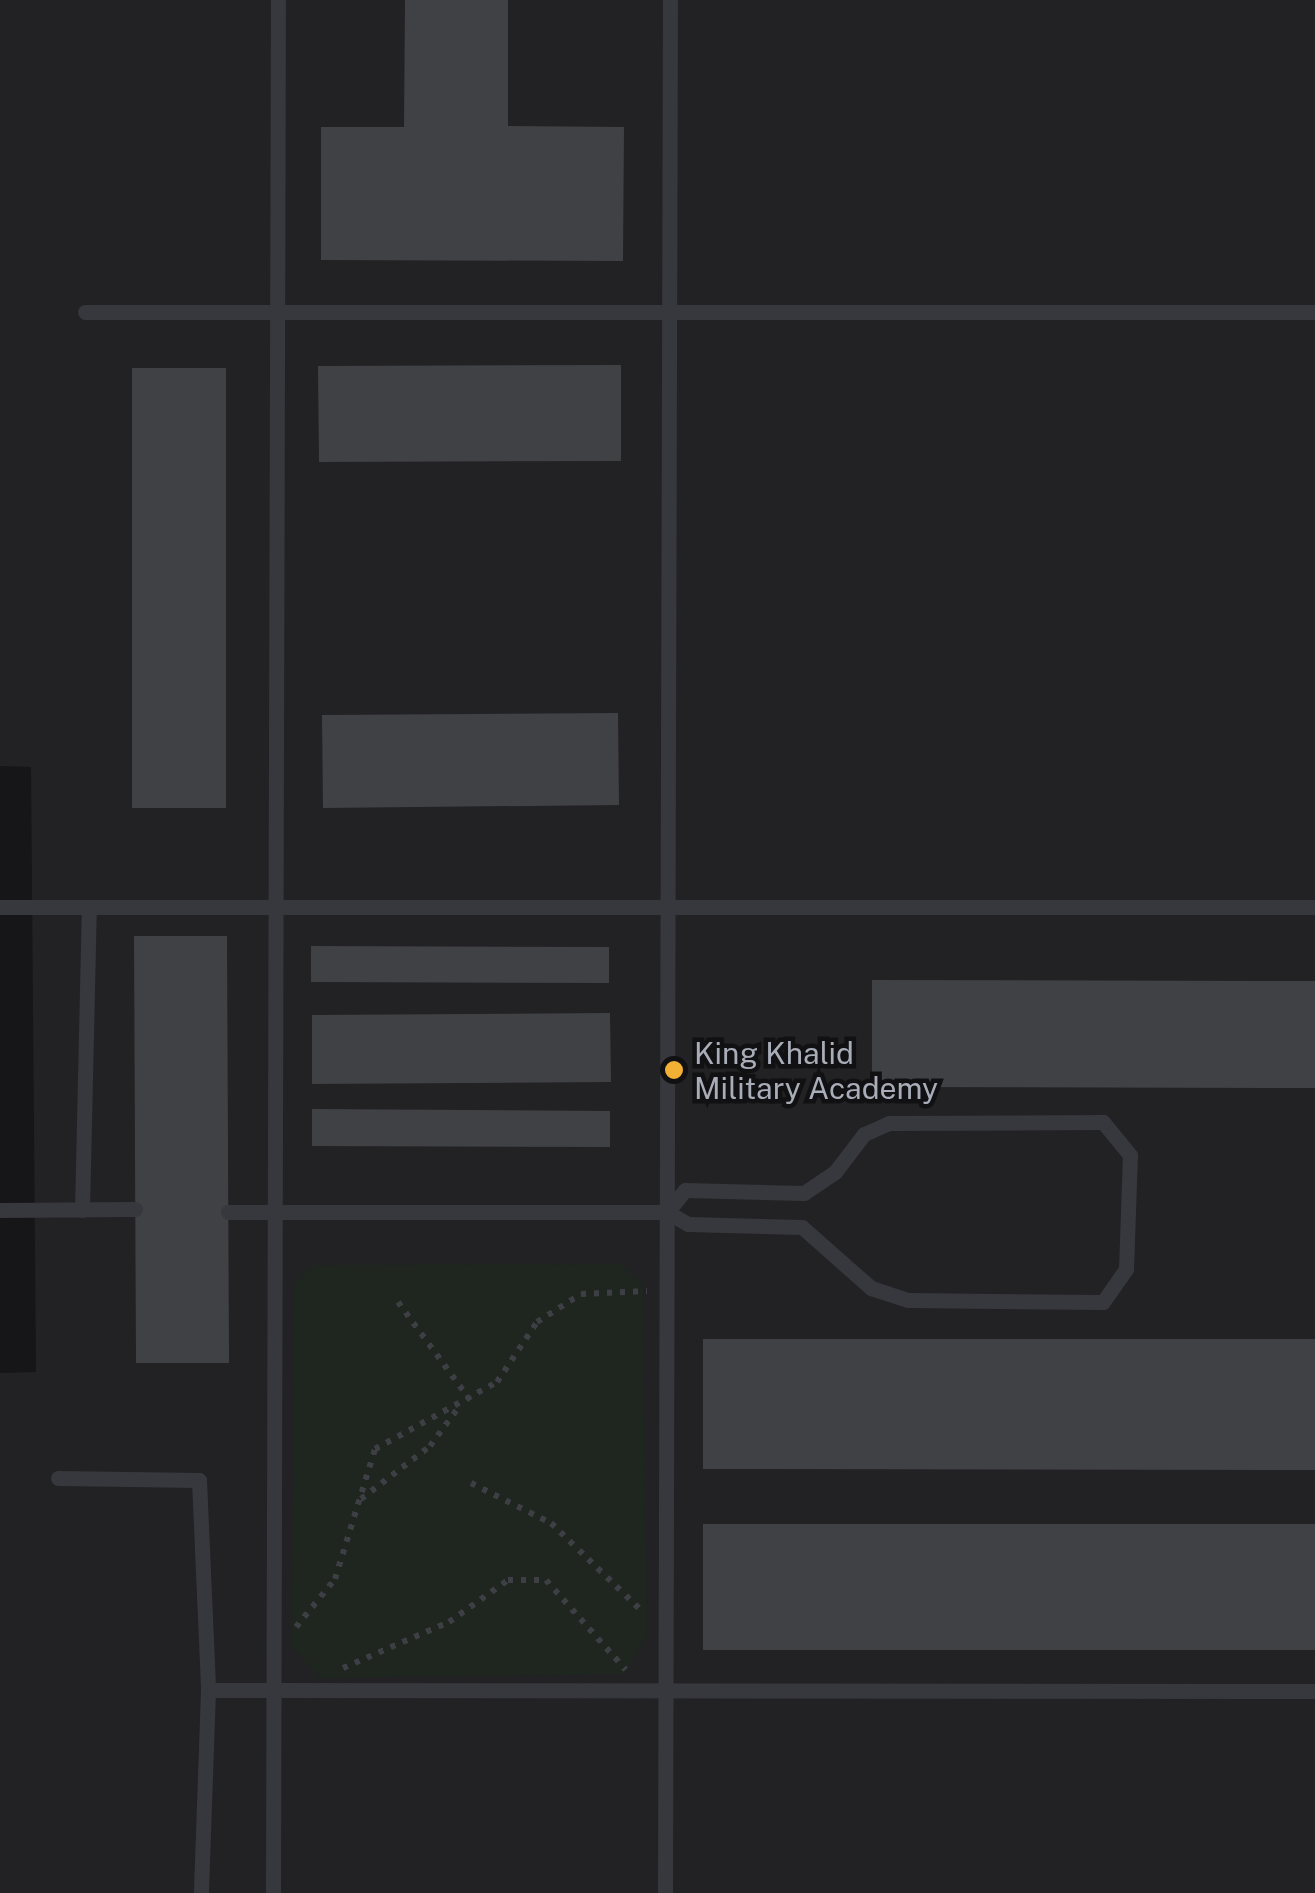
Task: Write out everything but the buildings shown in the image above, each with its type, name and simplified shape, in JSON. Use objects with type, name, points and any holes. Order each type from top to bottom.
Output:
[{"type":"lane","points":[[273,1893],[274,313],[278,0]]},
{"type":"lane","points":[[665,1893],[670,0]]},
{"type":"lane","points":[[85,312],[1315,312]]},
{"type":"lane","points":[[0,907],[1315,907]]},
{"type":"lane","points":[[82,1210],[89,909]]},
{"type":"lane","points":[[228,1212],[667,1212],[688,1224],[802,1227],[871,1288],[908,1300],[1103,1302],[1126,1269],[1130,1155],[1103,1122],[889,1123],[864,1134],[836,1172],[804,1193],[684,1190],[667,1212]]},
{"type":"lane","points":[[0,1210],[136,1210]]},
{"type":"lane","points":[[58,1478],[199,1480],[208,1690],[201,1893]]},
{"type":"lane","points":[[208,1690],[664,1687],[1315,1691]]},
{"type":"path","points":[[274,1655],[335,1579],[375,1449],[459,1408],[497,1382],[536,1322],[581,1294],[664,1290]]},
{"type":"path","points":[[398,1302],[470,1400]]},
{"type":"path","points":[[361,1499],[430,1446],[459,1408]]},
{"type":"path","points":[[472,1484],[584,1548],[666,1636]]},
{"type":"path","points":[[307,1689],[382,1644],[448,1622],[508,1580],[546,1580],[642,1688]]},
{"type":"shaded area","name":"King Khalid Military Academy","points":[[0,0],[1315,0],[1315,1893],[0,1893],[0,1373],[36,1372],[31,767],[0,766]]},
{"type":"shaded area","points":[[620,1264],[643,1284],[647,1636],[624,1674],[320,1678],[292,1646],[294,1285],[312,1265]]},
{"type":"place","name":"King Khalid Military Academy","points":[[674,1070]]}]
